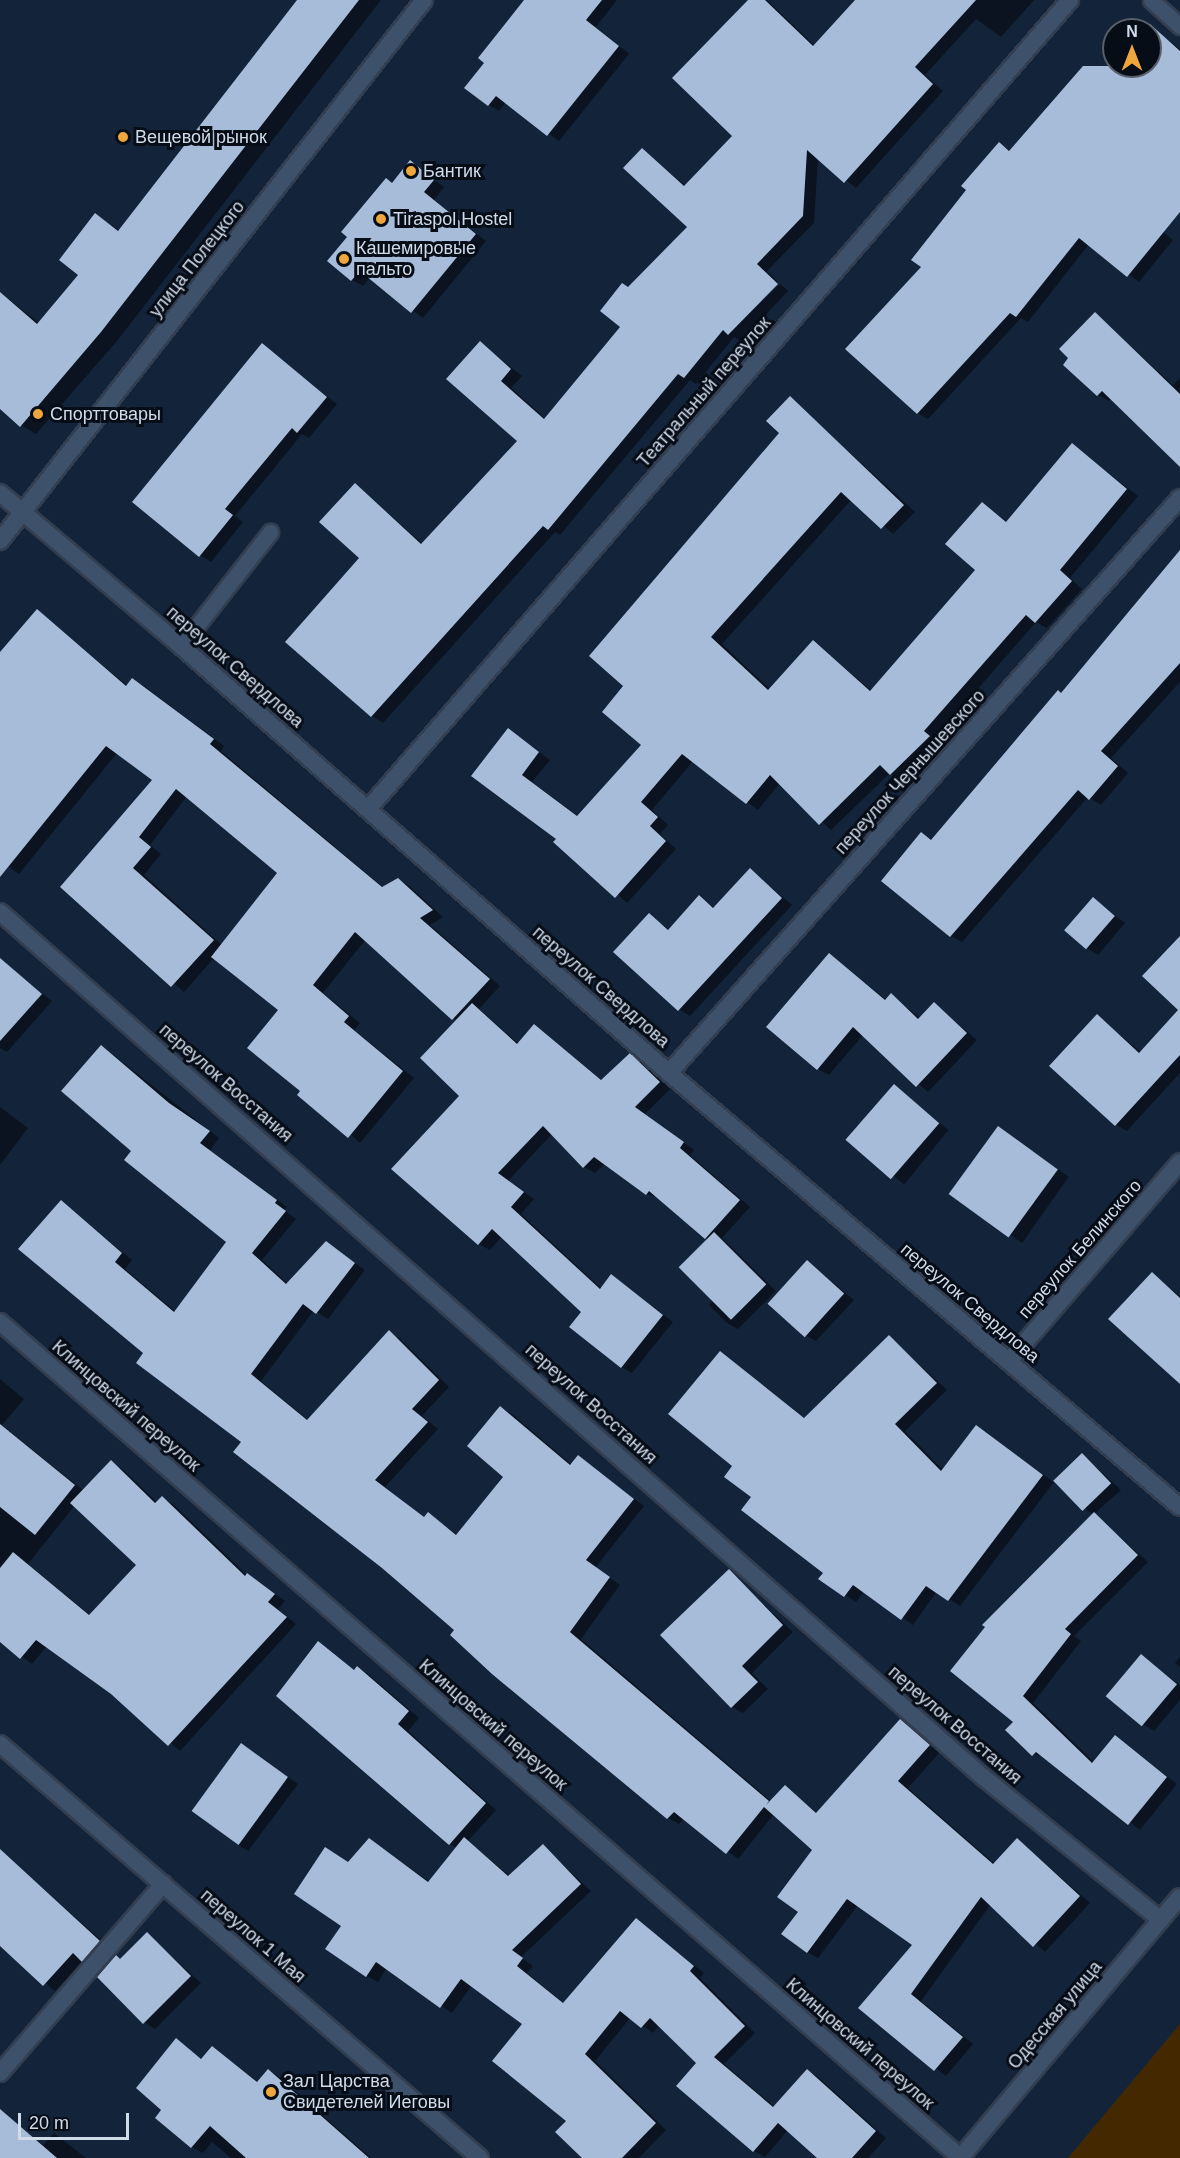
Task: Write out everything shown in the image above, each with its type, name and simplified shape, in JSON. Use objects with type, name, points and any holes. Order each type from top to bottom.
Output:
[{"type":"street","name":"улица Полецкого","points":[[0,541],[424,0]]},
{"type":"street","name":"Театральный переулок","points":[[368,809],[1070,0]]},
{"type":"street","name":"переулок Свердлова","points":[[0,493],[181,646],[669,1073],[1180,1507]]},
{"type":"street","name":"переулок Чернышевского","points":[[669,1073],[1180,498]]},
{"type":"street","name":"переулок Восстания","points":[[0,912],[983,1777],[1161,1920]]},
{"type":"street","name":"переулок Белинского","points":[[1009,1361],[1180,1162]]},
{"type":"street","name":"Клинцовский переулок","points":[[0,1322],[960,2158]]},
{"type":"street","name":"переулок 1 Мая","points":[[4,1751],[163,1884],[480,2158]]},
{"type":"street","points":[[0,2073],[163,1884]]},
{"type":"street","name":"Одесская улица","points":[[960,2158],[1180,1897]]},
{"type":"lane","points":[[1151,0],[1180,26]]},
{"type":"lane","points":[[181,646],[270,532]]},
{"type":"shaded area","points":[[1180,2024],[1180,2158],[1068,2158]]},
{"type":"building","points":[[297,0],[359,0],[101,332],[20,427],[0,409],[0,292],[37,324],[78,275],[59,260],[95,213],[118,231]]},
{"type":"building","points":[[524,0],[602,0],[586,20],[619,46],[547,136],[496,96],[488,106],[464,88],[484,63],[478,58]]},
{"type":"building","points":[[748,0],[765,0],[813,46],[855,0],[976,0],[915,67],[933,84],[844,183],[807,150],[803,216],[757,264],[778,284],[728,335],[723,330],[684,378],[678,374],[548,530],[543,526],[371,717],[285,642],[359,558],[319,522],[355,483],[421,544],[517,441],[446,379],[480,341],[511,369],[501,381],[544,419],[620,327],[600,311],[622,283],[628,287],[687,227],[623,168],[642,148],[684,186],[732,136],[672,78]]},
{"type":"building","points":[[1162,35],[1180,51],[1180,212],[1127,277],[1079,238],[1016,317],[1010,313],[917,414],[845,349],[921,267],[911,260],[966,190],[961,186],[999,142],[1009,151],[1083,66],[1102,66],[1102,78],[1162,78]]},
{"type":"building","points":[[410,160],[434,180],[424,192],[476,234],[411,313],[360,271],[351,281],[327,261],[347,237],[341,232],[386,178],[392,183]]},
{"type":"building","points":[[1095,312],[1180,394],[1180,467],[1102,391],[1097,396],[1063,365],[1068,358],[1059,349]]},
{"type":"building","points":[[262,343],[327,397],[297,433],[292,428],[225,509],[233,515],[199,557],[132,502]]},
{"type":"building","points":[[790,396],[904,505],[881,529],[841,492],[711,637],[768,690],[813,640],[870,691],[975,570],[945,544],[982,502],[1006,522],[1072,443],[1127,489],[1060,570],[1072,581],[1035,623],[1026,615],[924,731],[930,736],[890,775],[880,765],[819,825],[770,775],[746,804],[682,754],[641,802],[658,817],[650,826],[666,841],[615,898],[553,842],[556,839],[471,776],[508,728],[539,752],[522,775],[577,816],[641,745],[602,712],[623,686],[589,656],[779,433],[766,421]]},
{"type":"building","points":[[1180,550],[1180,663],[1101,751],[1118,766],[1089,800],[1078,790],[950,937],[881,881],[921,832],[931,840],[1058,690],[1061,693]]},
{"type":"building","points":[[37,609],[126,686],[132,678],[214,739],[210,744],[382,887],[398,878],[433,910],[420,918],[490,979],[452,1020],[355,932],[313,985],[349,1016],[344,1022],[403,1071],[348,1138],[297,1095],[300,1091],[247,1048],[278,1010],[211,957],[277,873],[176,789],[139,837],[151,847],[133,868],[214,940],[171,987],[60,887],[152,780],[106,746],[0,877],[0,652]]},
{"type":"building","points":[[750,868],[782,898],[678,1011],[613,952],[649,913],[668,930],[699,895],[713,908]]},
{"type":"building","points":[[1093,897],[1115,916],[1086,949],[1064,930]]},
{"type":"building","points":[[1180,936],[1180,1055],[1115,1126],[1049,1066],[1097,1014],[1139,1053],[1178,1010],[1142,976]]},
{"type":"building","points":[[829,953],[885,1000],[891,993],[918,1019],[934,1002],[967,1033],[916,1087],[853,1027],[817,1070],[766,1027]]},
{"type":"building","points":[[0,958],[42,994],[0,1041]]},
{"type":"building","points":[[472,1003],[517,1044],[534,1024],[601,1080],[630,1053],[660,1082],[635,1107],[684,1142],[680,1148],[740,1200],[705,1239],[649,1191],[646,1195],[594,1157],[583,1168],[543,1126],[498,1173],[524,1192],[511,1207],[600,1289],[611,1274],[663,1315],[621,1368],[569,1327],[581,1312],[492,1229],[478,1245],[391,1169],[459,1096],[420,1058]]},
{"type":"building","points":[[101,1045],[169,1103],[210,1131],[200,1143],[277,1200],[275,1203],[286,1211],[252,1253],[286,1284],[326,1241],[355,1263],[316,1314],[303,1304],[251,1374],[307,1420],[389,1330],[439,1380],[412,1409],[428,1422],[375,1480],[424,1517],[428,1512],[456,1535],[503,1477],[467,1446],[500,1406],[570,1465],[578,1455],[634,1499],[586,1560],[610,1577],[570,1632],[769,1801],[766,1805],[785,1785],[816,1813],[900,1719],[930,1745],[898,1781],[993,1864],[1017,1838],[1080,1896],[1033,1947],[981,1897],[911,1994],[963,2037],[934,2071],[858,2008],[912,1945],[847,1899],[807,1953],[781,1934],[798,1912],[777,1897],[812,1850],[764,1807],[726,1854],[674,1812],[667,1819],[492,1674],[450,1635],[454,1630],[382,1568],[233,1452],[241,1442],[136,1363],[143,1353],[18,1249],[61,1200],[122,1253],[115,1262],[174,1312],[226,1242],[124,1160],[131,1151],[61,1091]]},
{"type":"building","points":[[894,1084],[939,1123],[891,1179],[845,1140]]},
{"type":"building","points":[[998,1126],[1058,1169],[1008,1237],[949,1194]]},
{"type":"building","points":[[714,1232],[766,1284],[731,1320],[679,1267]]},
{"type":"building","points":[[807,1260],[844,1293],[805,1337],[768,1304]]},
{"type":"building","points":[[1152,1272],[1180,1298],[1180,1384],[1108,1319]]},
{"type":"building","points":[[889,1335],[937,1383],[895,1424],[941,1471],[976,1425],[1043,1475],[948,1601],[926,1586],[901,1620],[853,1585],[844,1597],[818,1579],[823,1573],[741,1510],[751,1497],[724,1477],[732,1466],[668,1414],[720,1351],[804,1418]]},
{"type":"building","points":[[0,1424],[75,1485],[35,1535],[0,1507]]},
{"type":"building","points":[[1082,1453],[1111,1483],[1082,1511],[1053,1481]]},
{"type":"building","points":[[111,1460],[155,1503],[162,1496],[245,1576],[247,1573],[275,1594],[268,1602],[287,1617],[168,1746],[111,1694],[36,1640],[20,1659],[0,1642],[0,1568],[13,1552],[89,1615],[136,1565],[70,1503]]},
{"type":"building","points":[[1094,1512],[1138,1555],[1065,1629],[1071,1634],[1023,1696],[1092,1763],[1115,1735],[1167,1777],[1128,1825],[1036,1752],[1032,1756],[1005,1730],[1013,1722],[950,1671],[985,1627],[982,1625]]},
{"type":"building","points":[[729,1569],[783,1625],[742,1666],[758,1682],[731,1708],[660,1635]]},
{"type":"building","points":[[318,1641],[354,1670],[357,1666],[409,1711],[398,1724],[486,1803],[449,1845],[276,1696]]},
{"type":"building","points":[[1141,1654],[1177,1684],[1142,1726],[1106,1696]]},
{"type":"building","points":[[241,1743],[288,1777],[239,1845],[192,1811]]},
{"type":"building","points":[[464,1837],[508,1876],[543,1844],[581,1884],[512,1950],[523,1958],[517,1966],[563,2003],[636,1918],[694,1966],[690,1971],[745,2026],[714,2057],[773,2107],[807,2069],[876,2131],[852,2158],[817,2158],[778,2123],[753,2152],[676,2086],[696,2063],[650,2018],[641,2028],[620,2011],[585,2054],[656,2123],[622,2158],[582,2158],[555,2132],[566,2121],[492,2061],[522,2024],[461,1979],[440,2008],[376,1962],[366,1977],[325,1949],[341,1926],[294,1894],[325,1847],[348,1862],[369,1838],[428,1882]]},
{"type":"building","points":[[0,1849],[100,1941],[82,1962],[73,1953],[43,1986],[0,1946]]},
{"type":"building","points":[[147,1932],[191,1976],[143,2024],[97,1977],[116,1955],[120,1959]]},
{"type":"building","points":[[176,2038],[201,2059],[212,2046],[257,2082],[268,2069],[369,2158],[246,2158],[210,2126],[191,2148],[155,2118],[161,2110],[136,2088]]},
{"type":"building","points":[[0,2109],[57,2158],[0,2158]]},
{"type":"place","name":"Вещевой рынок","points":[[123,137]]},
{"type":"place","name":"Бантик","points":[[411,171]]},
{"type":"place","name":"Tiraspol Hostel","points":[[381,219]]},
{"type":"place","name":"Кашемировые пальто","points":[[344,259]]},
{"type":"place","name":"Спорттовары","points":[[38,414]]},
{"type":"place","name":"Зал Царства Свидетелей Иеговы","points":[[271,2092]]}]
